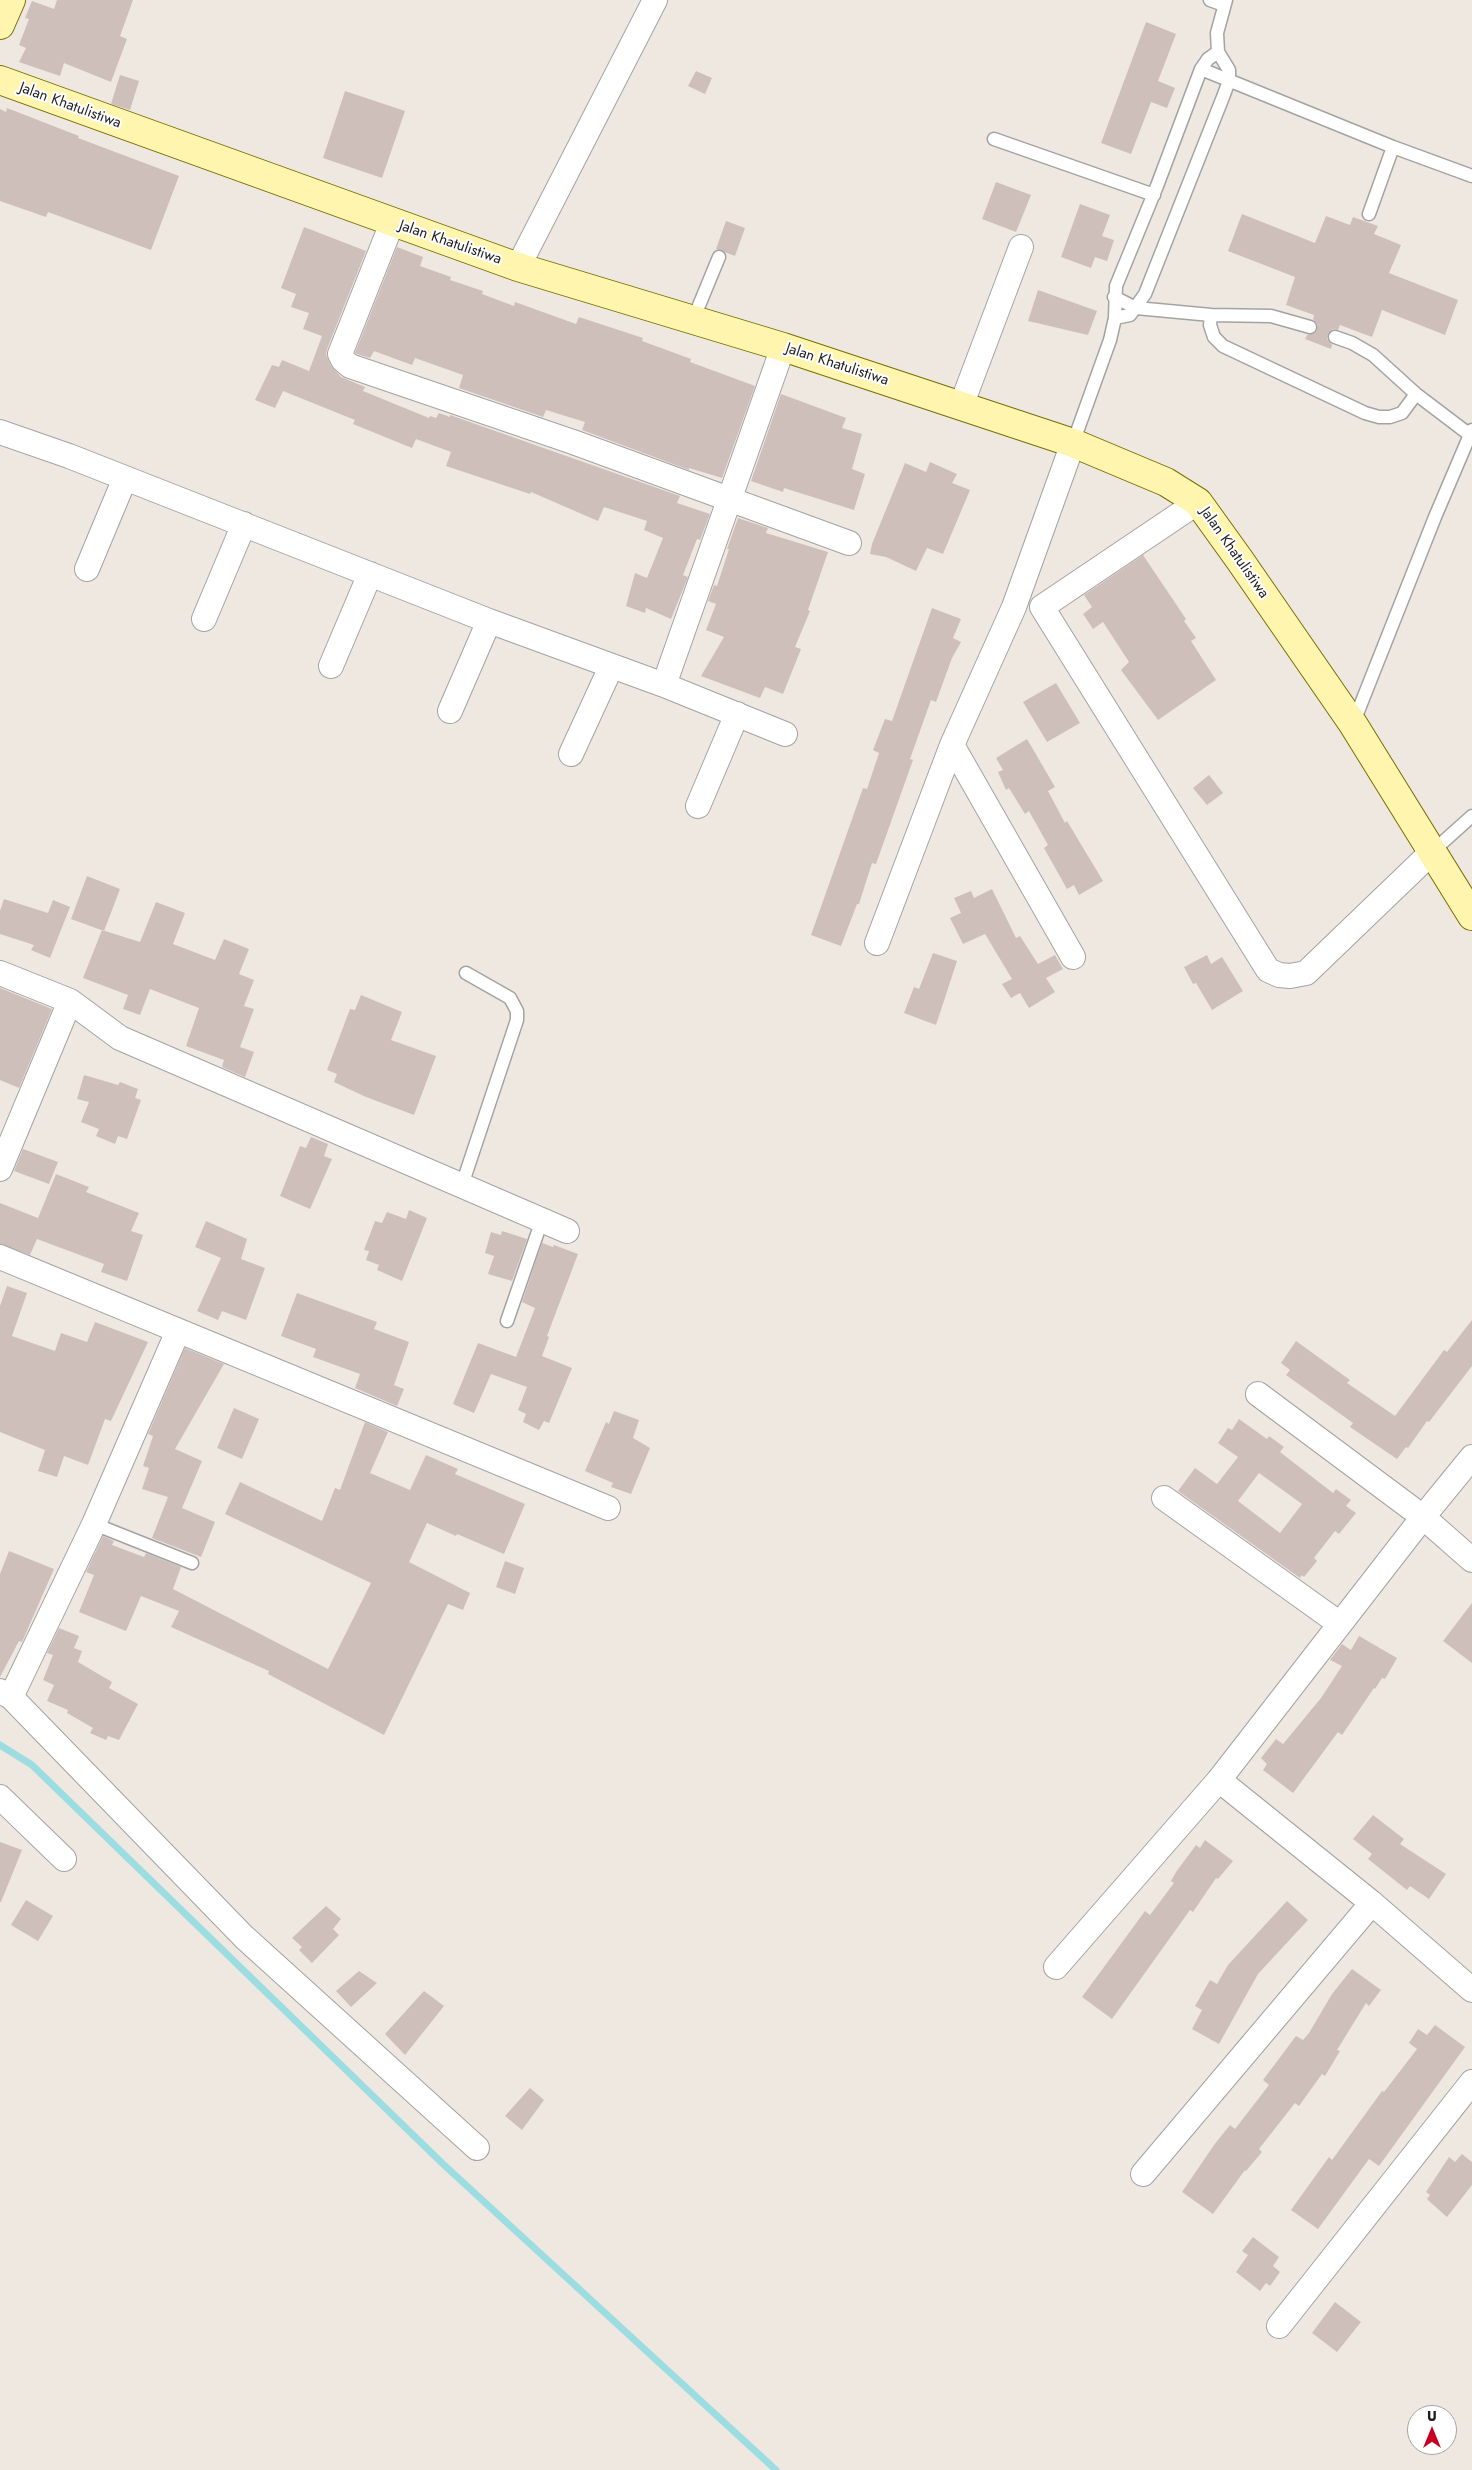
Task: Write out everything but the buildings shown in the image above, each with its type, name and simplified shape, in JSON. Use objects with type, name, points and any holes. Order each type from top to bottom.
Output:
[{"type":"street","points":[[0,26],[11,0]]},
{"type":"street","points":[[518,267],[655,0]]},
{"type":"street","name":"Jalan Khatulistiwa","points":[[0,80],[518,267],[783,347],[1073,443],[1166,482],[1198,502],[1353,724],[1472,916]]},
{"type":"street","points":[[392,223],[342,347],[340,354],[343,360],[350,366],[573,442],[730,501],[850,543]]},
{"type":"street","points":[[961,406],[1021,247]]},
{"type":"street","points":[[664,685],[783,347]]},
{"type":"street","points":[[0,432],[125,478],[490,621],[664,685],[785,734]]},
{"type":"street","points":[[877,943],[952,745],[1014,607],[1073,443]]},
{"type":"street","points":[[87,569],[125,478]]},
{"type":"street","points":[[1014,607],[1042,607],[1198,502]]},
{"type":"street","points":[[204,619],[244,524]]},
{"type":"street","points":[[332,666],[370,574]]},
{"type":"street","points":[[1042,607],[1268,970],[1279,975],[1290,976],[1306,973],[1432,851]]},
{"type":"street","points":[[450,711],[490,621]]},
{"type":"street","points":[[572,754],[611,667]]},
{"type":"street","points":[[698,806],[737,714]]},
{"type":"street","points":[[952,745],[1073,956]]},
{"type":"street","points":[[0,973],[70,1001],[120,1038],[567,1231]]},
{"type":"street","points":[[0,1169],[70,1001]]},
{"type":"street","points":[[0,1257],[608,1508]]},
{"type":"street","points":[[178,1331],[94,1524],[6,1694],[244,1937],[477,2148]]},
{"type":"street","points":[[1258,1394],[1422,1517],[1472,1560]]},
{"type":"street","points":[[1056,1967],[1219,1780],[1422,1517],[1472,1457]]},
{"type":"street","points":[[1164,1498],[1340,1624]]},
{"type":"street","points":[[1219,1780],[1372,1902],[1472,1990]]},
{"type":"street","points":[[0,1797],[64,1858]]},
{"type":"street","points":[[1143,2174],[1372,1902]]},
{"type":"street","points":[[1279,2326],[1472,2082]]},
{"type":"lane","points":[[1115,318],[1130,315],[1145,294],[1229,81],[1229,70],[1218,52],[1216,33],[1225,3],[1210,0]]},
{"type":"lane","points":[[1073,443],[1110,340],[1115,318],[1114,297],[1116,286],[1154,195],[1201,68],[1208,59],[1218,52]]},
{"type":"lane","points":[[1201,68],[1393,147],[1472,176]]},
{"type":"lane","points":[[994,139],[1154,195]]},
{"type":"lane","points":[[1369,214],[1393,147]]},
{"type":"lane","points":[[693,320],[719,257]]},
{"type":"lane","points":[[1114,297],[1136,308],[1211,315],[1271,316],[1310,327]]},
{"type":"lane","points":[[1211,315],[1210,325],[1214,337],[1223,346],[1365,413],[1379,417],[1390,417],[1402,413],[1416,394]]},
{"type":"lane","points":[[1335,337],[1352,342],[1374,355],[1416,394],[1471,432],[1435,517],[1353,724]]},
{"type":"lane","points":[[1432,851],[1472,816]]},
{"type":"lane","points":[[462,1186],[517,1020],[517,1011],[510,998],[466,973]]},
{"type":"lane","points":[[507,1321],[542,1220]]},
{"type":"lane","points":[[94,1524],[192,1563]]},
{"type":"waterway","points":[[0,1745],[32,1765],[443,2164],[776,2470]]}]
